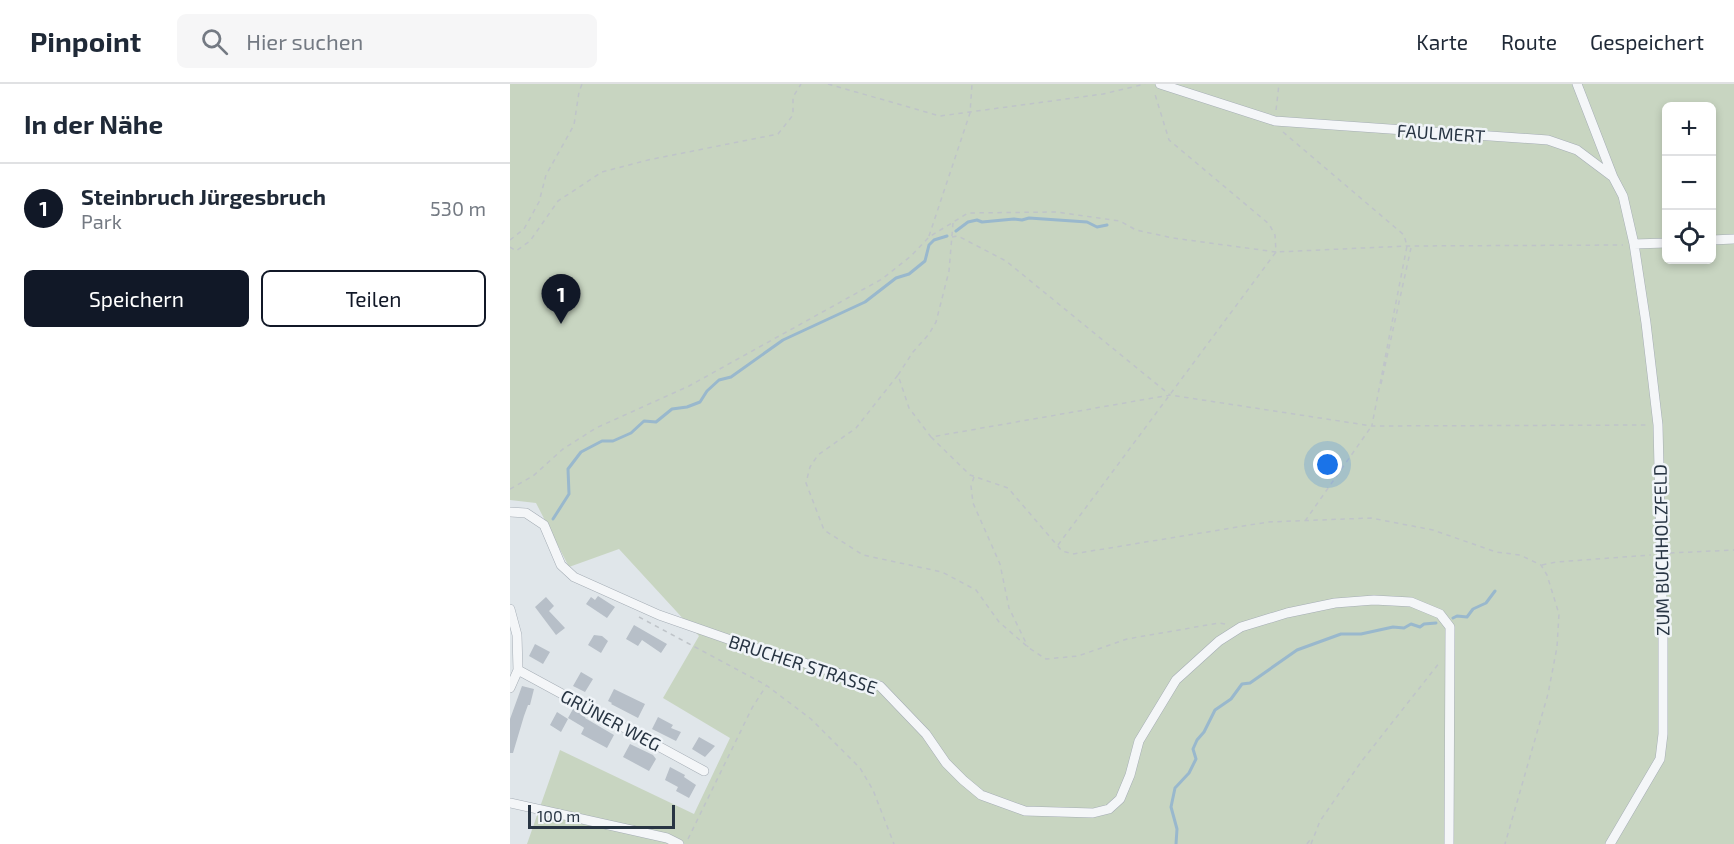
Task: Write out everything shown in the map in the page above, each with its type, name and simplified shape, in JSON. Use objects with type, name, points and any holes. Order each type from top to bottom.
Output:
[{"type":"street","name":"FAULMERT","points":[[1160,84],[1271,121],[1548,140],[1577,150],[1613,177],[1623,196],[1634,244]]},
{"type":"street","points":[[1577,84],[1613,177]]},
{"type":"street","points":[[1716,240],[1734,238]]},
{"type":"street","points":[[1634,244],[1662,243]]},
{"type":"street","name":"ZUM BUCHHOLZFELD","points":[[1610,844],[1660,759],[1663,734],[1658,424],[1634,244]]},
{"type":"street","points":[[510,512],[526,513]]},
{"type":"street","points":[[510,518],[526,513]]},
{"type":"street","name":"BRUCHER STRASSE","points":[[526,513],[544,525],[561,565],[574,577],[659,615],[745,645],[880,686],[926,734],[946,763],[963,780],[981,795],[1025,811],[1093,813],[1109,809],[1120,799],[1130,775],[1139,741],[1176,680],[1219,641],[1241,627],[1287,613],[1335,603],[1374,600],[1411,602],[1440,614],[1450,627],[1451,650]]},
{"type":"street","points":[[510,609],[517,635],[518,670],[510,688]]},
{"type":"street","points":[[1449,844],[1451,650]]},
{"type":"street","name":"GRÜNER WEG","points":[[518,670],[704,771]]},
{"type":"street","points":[[510,803],[667,838],[681,844]]},
{"type":"path","points":[[510,240],[524,229],[539,202],[546,175],[574,125],[582,84]]},
{"type":"path","points":[[510,248],[516,251],[530,241],[558,201],[602,172],[648,160],[778,134],[793,115],[793,98],[801,84]]},
{"type":"path","points":[[828,84],[940,116],[1103,94],[1145,84]]},
{"type":"path","points":[[929,237],[969,113],[972,84]]},
{"type":"path","points":[[1058,546],[1276,252],[1275,235],[1269,224],[1169,140],[1154,96],[1154,84]]},
{"type":"path","points":[[1279,84],[1271,121],[1404,235],[1407,246],[1372,426]]},
{"type":"path","points":[[510,489],[532,476],[563,449],[596,428],[689,386],[882,279],[911,256],[929,237],[968,213],[1056,212],[1120,221],[1136,230],[1173,238],[1276,252],[1407,246],[1634,244]]},
{"type":"path","points":[[952,222],[949,271],[936,322],[856,428],[818,455],[810,467],[807,483],[824,530],[863,555],[942,572],[976,590],[999,622],[1029,648],[1046,659],[1078,656],[1127,639],[1169,631],[1219,623],[1241,627]]},
{"type":"path","points":[[952,237],[958,236],[1006,261],[1170,395]]},
{"type":"path","points":[[1305,521],[1372,426],[1411,247]]},
{"type":"path","points":[[897,375],[909,408],[931,437],[970,475],[1008,488],[1062,551],[1073,554],[1268,522],[1371,518],[1432,530],[1496,552],[1520,555],[1541,565],[1547,575],[1559,614],[1557,647],[1548,694],[1505,844]]},
{"type":"path","points":[[931,437],[1170,395],[1372,426],[1658,424]]},
{"type":"path","points":[[974,476],[971,486],[973,503],[1000,564],[1009,608],[1029,648]]},
{"type":"path","points":[[1541,565],[1556,562],[1734,550]]},
{"type":"path","points":[[632,612],[766,685],[811,719],[860,768],[873,790],[894,844]]},
{"type":"path","points":[[1311,844],[1320,821],[1361,762],[1431,670],[1451,650]]},
{"type":"path","points":[[681,844],[690,837],[752,708],[766,685]]},
{"type":"path","points":[[1307,844],[1315,834]]},
{"type":"green space","points":[[510,84],[1734,84],[1734,844],[527,844],[560,750],[694,814],[730,738],[663,698],[699,636],[619,549],[569,567],[536,503],[510,500]]},
{"type":"building","points":[[598,596],[615,607],[607,618],[586,604],[591,597],[595,600]]},
{"type":"building","points":[[546,597],[554,606],[549,611],[565,628],[556,635],[535,607]]},
{"type":"building","points":[[634,625],[667,644],[661,653],[642,640],[638,646],[626,639]]},
{"type":"building","points":[[594,635],[602,636],[608,641],[601,653],[588,645]]},
{"type":"building","points":[[535,644],[550,652],[543,664],[529,656]]},
{"type":"building","points":[[581,672],[593,679],[585,692],[573,686]]},
{"type":"building","points":[[522,686],[534,689],[513,753],[510,753],[510,719]]},
{"type":"building","points":[[614,689],[645,704],[638,718],[608,701]]},
{"type":"building","points":[[573,709],[586,715],[585,718],[614,735],[607,748],[581,734],[584,728],[568,718]]},
{"type":"building","points":[[557,712],[568,719],[561,732],[550,725]]},
{"type":"building","points":[[658,717],[673,725],[671,728],[681,732],[676,741],[652,729]]},
{"type":"building","points":[[699,737],[715,746],[705,757],[692,749]]},
{"type":"building","points":[[630,744],[653,755],[656,759],[649,771],[623,757]]},
{"type":"building","points":[[670,767],[685,775],[684,777],[696,785],[689,798],[676,791],[678,787],[665,780]]},
{"type":"waterway","points":[[956,231],[968,222],[977,220],[982,222],[1029,218],[1087,222],[1097,227],[1107,225]]},
{"type":"waterway","points":[[553,519],[569,494],[568,469],[581,452],[602,441],[613,441],[631,433],[644,421],[656,422],[672,409],[700,402],[707,391],[719,380],[731,377],[783,340],[865,302],[896,278],[909,274],[925,261],[929,245],[934,240],[947,236]]},
{"type":"waterway","points":[[1453,618],[1467,617],[1473,609],[1486,603],[1495,591]]},
{"type":"waterway","points":[[1176,844],[1177,829],[1171,807],[1175,788],[1189,773],[1196,759],[1193,749],[1215,710],[1231,699],[1242,684],[1250,683],[1297,650],[1341,634],[1361,634],[1393,627],[1404,628],[1411,624],[1420,627],[1424,624],[1436,623]]},
{"type":"place","name":"Steinbruch Jürgesbruch","points":[[561,324]]}]
